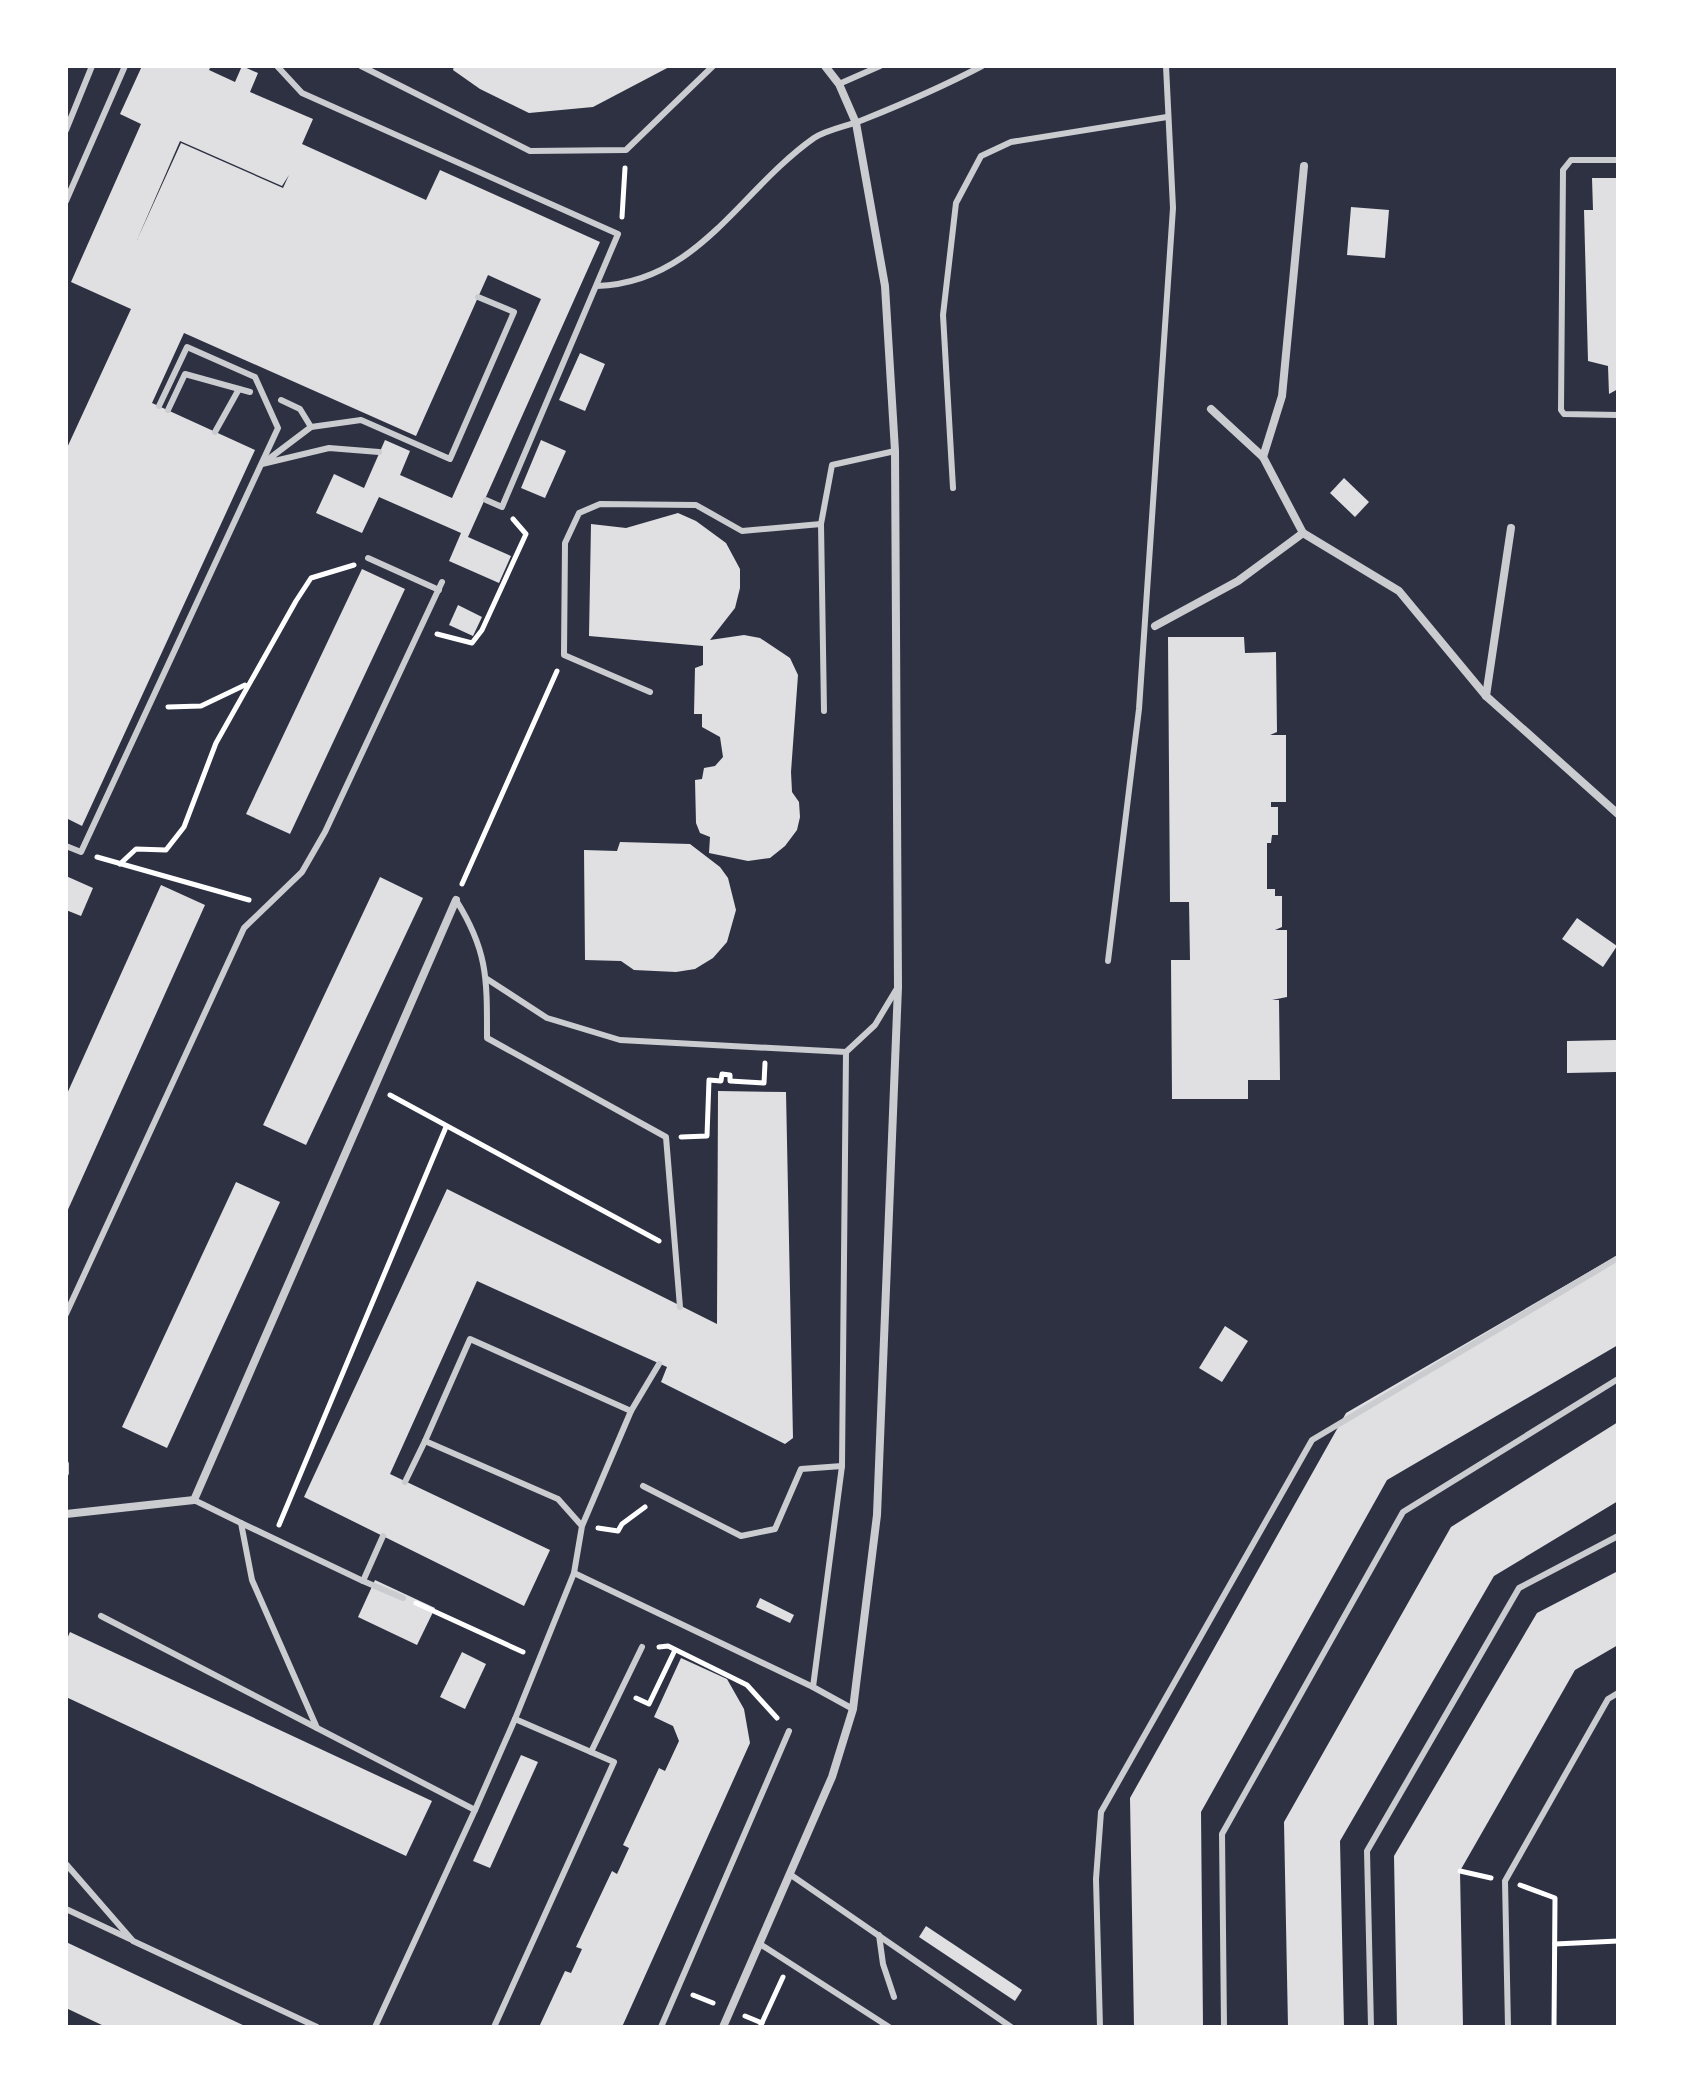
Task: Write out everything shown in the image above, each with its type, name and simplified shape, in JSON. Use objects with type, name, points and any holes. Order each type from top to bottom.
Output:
[{"type":"street","points":[[723,2027],[832,1777],[853,1709],[877,1515],[898,987],[895,451],[885,286],[856,123],[839,84],[825,66]]},
{"type":"street","points":[[1263,457],[1282,396],[1304,166]]},
{"type":"street","points":[[1211,409],[1263,457],[1303,533],[1399,591],[1486,696],[1618,814]]},
{"type":"street","points":[[1486,696],[1511,528]]},
{"type":"street","points":[[1155,626],[1238,581],[1303,533]]},
{"type":"street","points":[[66,1514],[194,1500],[456,900]]},
{"type":"lane","points":[[66,130],[92,66]]},
{"type":"lane","points":[[66,201],[125,66]]},
{"type":"lane","points":[[277,66],[302,93],[618,234],[502,507],[486,500]]},
{"type":"lane","points":[[361,66],[530,151],[626,150],[713,66]]},
{"type":"lane","points":[[839,84],[880,66]]},
{"type":"lane","points":[[597,286],[627,285],[699,248],[780,166],[816,136],[928,94],[982,66]]},
{"type":"lane","points":[[1108,961],[1139,709],[1173,208],[1166,66]]},
{"type":"lane","points":[[953,488],[943,315],[956,203],[981,156],[1011,142],[1167,117]]},
{"type":"lane","points":[[1618,160],[1571,160],[1563,170],[1561,410],[1564,414],[1618,415]]},
{"type":"lane","points":[[262,464],[311,427],[361,420],[450,459],[514,312],[478,297]]},
{"type":"lane","points":[[66,846],[81,852],[278,428],[255,377],[187,347],[159,406]]},
{"type":"lane","points":[[168,410],[185,374],[250,392]]},
{"type":"lane","points":[[215,432],[239,389]]},
{"type":"lane","points":[[281,400],[300,409],[311,427]]},
{"type":"lane","points":[[262,464],[329,448],[379,452]]},
{"type":"lane","points":[[824,711],[821,524],[832,465],[895,451]]},
{"type":"lane","points":[[650,692],[564,655],[565,543],[579,513],[600,504],[696,505],[742,531],[821,524]]},
{"type":"lane","points":[[368,558],[439,590]]},
{"type":"lane","points":[[66,1314],[244,928],[302,872],[328,827],[442,582]]},
{"type":"lane","points":[[456,900],[477,934],[487,979],[487,1038],[666,1137],[680,1307]]},
{"type":"lane","points":[[487,979],[547,1018],[620,1040],[846,1052],[875,1025],[898,987]]},
{"type":"lane","points":[[813,1687],[842,1466],[846,1052]]},
{"type":"lane","points":[[1100,2027],[1096,1879],[1101,1812],[1312,1440],[1618,1258]]},
{"type":"lane","points":[[405,1482],[470,1339],[631,1411]]},
{"type":"lane","points":[[375,2027],[515,1719],[574,1573],[582,1526],[631,1411],[659,1364]]},
{"type":"lane","points":[[1224,2027],[1222,1834],[1403,1512],[1618,1379]]},
{"type":"lane","points":[[425,1441],[558,1499],[582,1526]]},
{"type":"lane","points":[[66,1464],[66,1473]]},
{"type":"lane","points":[[643,1486],[741,1536],[775,1529],[801,1469],[842,1466]]},
{"type":"lane","points":[[194,1500],[273,1540],[403,1598]]},
{"type":"lane","points":[[241,1523],[252,1580],[317,1728]]},
{"type":"lane","points":[[363,1581],[383,1536]]},
{"type":"lane","points":[[1371,2027],[1367,1851],[1519,1588],[1618,1536]]},
{"type":"lane","points":[[574,1573],[853,1709]]},
{"type":"lane","points":[[101,1616],[475,1810]]},
{"type":"lane","points":[[591,1752],[642,1647]]},
{"type":"lane","points":[[1508,2027],[1505,1881],[1608,1699],[1618,1693]]},
{"type":"lane","points":[[494,2027],[614,1762],[515,1719]]},
{"type":"lane","points":[[661,2027],[789,1731]]},
{"type":"lane","points":[[66,1864],[133,1941]]},
{"type":"lane","points":[[791,1875],[1011,2027]]},
{"type":"lane","points":[[66,1909],[317,2027]]},
{"type":"lane","points":[[879,1934],[883,1964],[894,1997]]},
{"type":"lane","points":[[760,1944],[889,2027]]},
{"type":"path","points":[[623,216],[626,150]]},
{"type":"path","points":[[421,628],[472,643],[482,630],[526,534],[502,507]]},
{"type":"path","points":[[120,864],[136,849],[166,850],[184,827],[216,743],[247,684],[311,578],[358,563],[373,568],[384,566]]},
{"type":"path","points":[[456,900],[564,655]]},
{"type":"path","points":[[151,705],[201,706],[247,684]]},
{"type":"path","points":[[81,852],[265,905]]},
{"type":"path","points":[[666,1137],[707,1136],[709,1080],[721,1081],[722,1074],[730,1075],[730,1081],[764,1083]]},
{"type":"path","points":[[374,1086],[674,1249]]},
{"type":"path","points":[[273,1540],[446,1127]]},
{"type":"path","points":[[612,1529],[618,1531],[622,1524],[662,1495]]},
{"type":"path","points":[[403,1598],[539,1659]]},
{"type":"path","points":[[642,1647],[668,1646],[747,1685],[789,1731]]},
{"type":"path","points":[[621,1692],[649,1704],[675,1650]]},
{"type":"path","points":[[1460,1871],[1505,1881],[1555,1898],[1554,2027]]},
{"type":"path","points":[[1555,1944],[1618,1941]]},
{"type":"path","points":[[760,2027],[790,1963]]},
{"type":"path","points":[[693,1995],[705,2000]]},
{"type":"building","points":[[142,66],[211,66],[209,70],[235,82],[242,66],[258,73],[250,92],[313,119],[302,144],[426,200],[440,170],[600,242],[468,537],[511,556],[499,583],[449,561],[461,533],[379,497],[362,533],[316,513],[334,474],[364,488],[385,440],[410,451],[400,475],[452,498],[541,299],[488,275],[416,436],[184,333],[152,403],[255,450],[82,826],[66,818],[66,450],[131,309],[71,282],[141,124],[120,114]],"holes":[[[180,141],[282,186],[289,175],[283,188],[181,143],[137,240]]]},
{"type":"building","points":[[454,66],[671,66],[593,107],[529,113],[480,89],[453,70]]},
{"type":"building","points":[[1592,178],[1618,178],[1618,389],[1609,394],[1608,366],[1588,361],[1584,210],[1593,210]]},
{"type":"building","points":[[1351,207],[1389,210],[1385,258],[1347,255]]},
{"type":"building","points":[[580,353],[605,364],[585,411],[559,400]]},
{"type":"building","points":[[541,440],[566,451],[545,498],[521,488]]},
{"type":"building","points":[[1344,478],[1369,502],[1355,517],[1330,493]]},
{"type":"building","points":[[678,513],[696,521],[726,543],[740,569],[740,588],[735,608],[710,640],[744,635],[760,638],[790,658],[798,675],[791,772],[792,792],[799,802],[800,817],[797,830],[785,846],[770,858],[748,861],[709,853],[710,837],[700,833],[696,823],[695,780],[702,779],[704,768],[715,766],[723,757],[720,737],[702,727],[702,714],[694,714],[695,668],[703,665],[703,646],[589,636],[591,524],[626,528]]},
{"type":"building","points":[[362,569],[405,589],[290,834],[246,814]]},
{"type":"building","points":[[458,605],[482,617],[473,636],[449,625]]},
{"type":"building","points":[[1168,637],[1244,637],[1245,653],[1276,652],[1277,732],[1270,735],[1286,735],[1286,802],[1271,802],[1271,807],[1278,807],[1278,835],[1272,835],[1271,843],[1267,843],[1267,889],[1275,889],[1275,896],[1282,896],[1282,927],[1275,930],[1287,930],[1287,997],[1272,1000],[1279,1000],[1280,1080],[1248,1080],[1248,1099],[1172,1099],[1171,960],[1190,960],[1189,902],[1170,902]]},
{"type":"building","points":[[620,842],[690,844],[720,867],[728,878],[736,910],[727,942],[713,958],[695,969],[676,972],[634,970],[621,961],[585,960],[584,850],[617,851]]},
{"type":"building","points":[[66,876],[93,888],[81,916],[66,910]]},
{"type":"building","points":[[380,877],[423,898],[306,1145],[263,1125]]},
{"type":"building","points":[[161,885],[205,905],[66,1214],[66,1096]]},
{"type":"building","points":[[1577,918],[1617,946],[1603,967],[1562,939]]},
{"type":"building","points":[[1616,1040],[1616,1072],[1567,1073],[1567,1041]]},
{"type":"building","points":[[718,1091],[786,1092],[793,1438],[785,1444],[661,1382],[667,1367],[477,1281],[390,1474],[550,1550],[524,1606],[304,1497],[447,1189],[717,1324]]},
{"type":"building","points":[[236,1182],[280,1202],[167,1448],[122,1427]]},
{"type":"building","points":[[1618,1255],[1618,1345],[1387,1480],[1201,1812],[1203,2027],[1134,2027],[1130,1798],[1346,1413]]},
{"type":"building","points":[[1225,1326],[1248,1341],[1222,1382],[1199,1368]]},
{"type":"building","points":[[1618,1422],[1618,1501],[1494,1576],[1340,1841],[1344,2027],[1288,2027],[1284,1822],[1451,1527]]},
{"type":"building","points":[[1618,1571],[1618,1645],[1575,1670],[1460,1871],[1463,2027],[1397,2027],[1394,1856],[1537,1613]]},
{"type":"building","points":[[375,1580],[435,1608],[417,1645],[358,1617]]},
{"type":"building","points":[[760,1598],[794,1615],[790,1623],[756,1607]]},
{"type":"building","points":[[70,1632],[432,1801],[406,1856],[66,1697],[66,1641]]},
{"type":"building","points":[[462,1652],[486,1664],[465,1709],[440,1697]]},
{"type":"building","points":[[681,1658],[727,1679],[744,1709],[750,1743],[622,2027],[539,2027],[565,1971],[571,1973],[582,1949],[576,1947],[612,1871],[617,1874],[629,1848],[623,1845],[659,1768],[665,1771],[679,1741],[673,1726],[654,1717]]},
{"type":"building","points":[[521,1755],[538,1762],[490,1868],[473,1861]]},
{"type":"building","points":[[926,1926],[1022,1990],[1015,2001],[919,1937]]},
{"type":"building","points":[[66,1942],[247,2027],[106,2027],[66,2008]]}]
